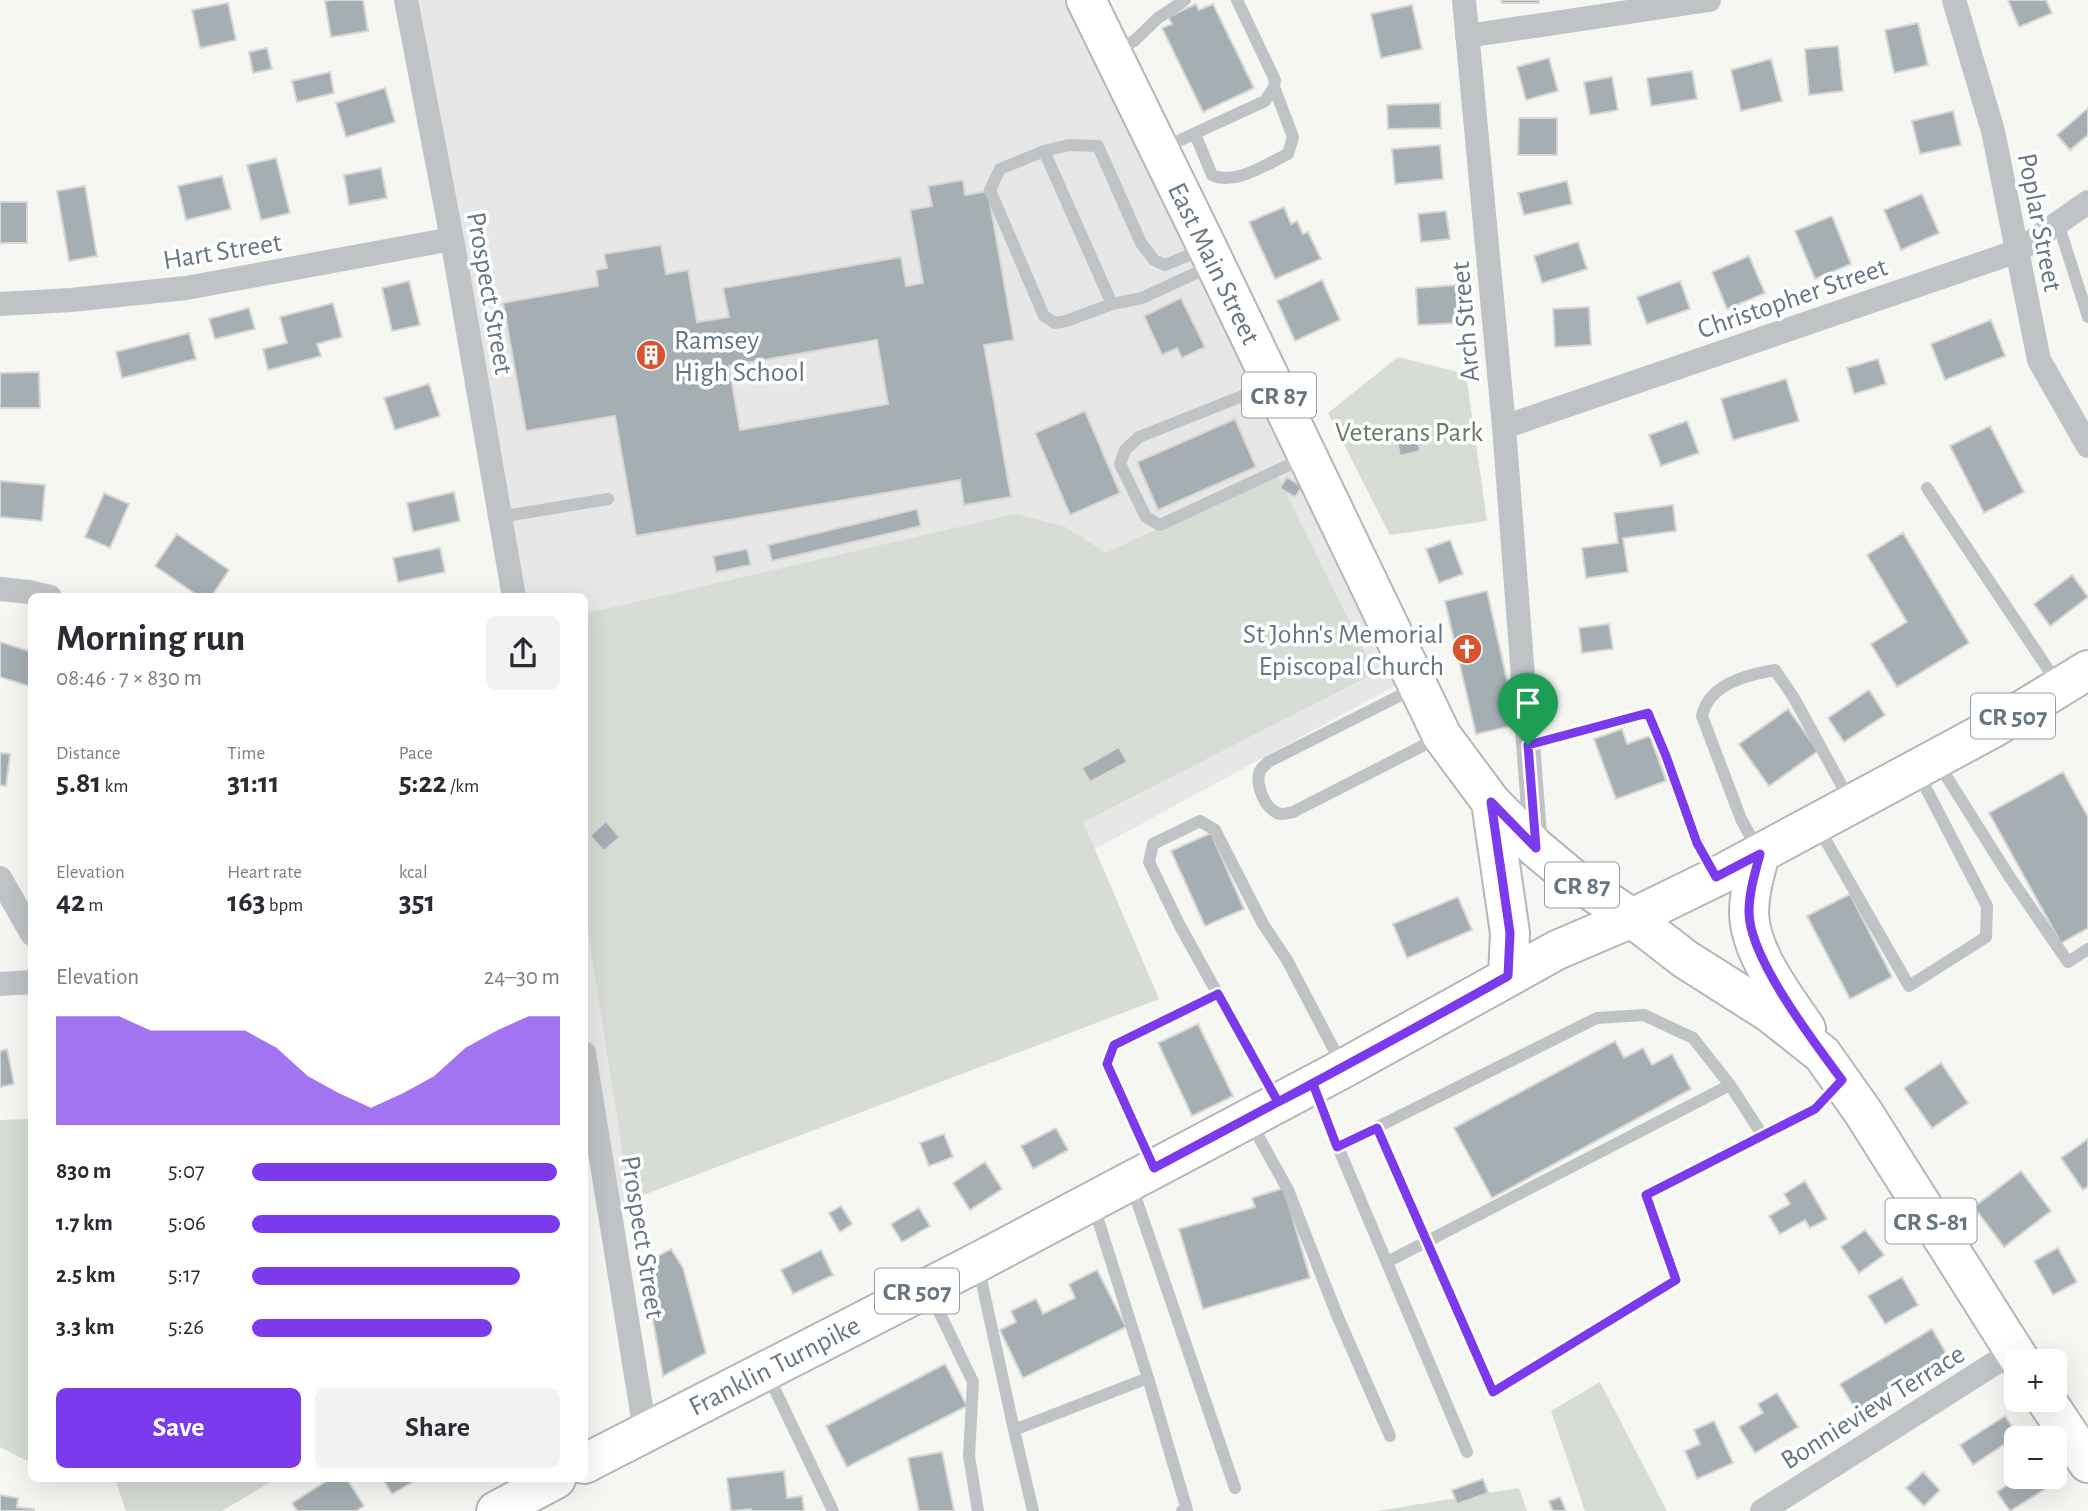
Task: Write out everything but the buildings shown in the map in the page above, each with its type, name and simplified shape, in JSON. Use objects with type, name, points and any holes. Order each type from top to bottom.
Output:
[{"type":"main road","name":"East Main Street","points":[[1086,0],[1442,736],[1491,802],[1536,848]]},
{"type":"main road","name":"CR 507","points":[[1632,918],[1760,854],[1993,728],[2080,677]]},
{"type":"main road","points":[[1491,802],[1510,933],[1508,976]]},
{"type":"main road","name":"CR 87","points":[[1536,848],[1572,878],[1632,918]]},
{"type":"main road","points":[[1760,854],[1751,888],[1749,914],[1752,933],[1777,986],[1832,1067]]},
{"type":"main road","name":"Franklin Turnpike","points":[[588,1462],[978,1262],[1328,1076],[1557,950],[1632,918]]},
{"type":"main road","name":"CR S-81","points":[[1632,918],[1685,959],[1770,1013],[1832,1067],[2013,1349]]},
{"type":"main road","points":[[2054,1412],[2086,1457]]},
{"type":"main road","points":[[496,1511],[550,1482]]},
{"type":"street","name":"Arch Street","points":[[1464,0],[1504,427],[1536,848]]},
{"type":"street","points":[[1467,36],[1709,0]]},
{"type":"street","name":"Poplar Street","points":[[1954,0],[1993,131],[2039,360],[2088,446]]},
{"type":"street","name":"Prospect Street","points":[[411,1],[513,593]]},
{"type":"street","name":"Christopher Street","points":[[1504,427],[2018,251],[2088,202]]},
{"type":"street","name":"Hart Street","points":[[0,304],[186,288],[452,239]]},
{"type":"street","points":[[0,589],[33,593]]},
{"type":"street","points":[[0,878],[28,927]]},
{"type":"street","points":[[0,984],[28,982]]},
{"type":"street","name":"Prospect Street","points":[[588,1098],[593,1165],[645,1431]]},
{"type":"street","name":"Bonnieview Terrace","points":[[1762,1511],[2004,1364]]},
{"type":"lane","points":[[1112,52],[1134,41],[1158,18],[1185,0]]},
{"type":"lane","points":[[1159,150],[1265,101],[1274,87],[1275,80],[1237,0]]},
{"type":"lane","points":[[1195,134],[1212,176],[1220,179],[1242,175],[1288,154],[1293,137],[1274,87]]},
{"type":"lane","points":[[1069,145],[1098,146],[1141,243],[1154,260],[1165,265],[1211,256],[1142,298],[1112,304],[1055,323],[1044,316],[990,190],[1000,169],[1044,151],[1069,145]]},
{"type":"lane","points":[[1044,151],[1112,304]]},
{"type":"lane","points":[[2058,223],[2088,317]]},
{"type":"lane","points":[[1273,384],[1139,437],[1125,450],[1120,464],[1146,517],[1160,525],[1308,456]]},
{"type":"lane","points":[[1927,488],[2080,677]]},
{"type":"lane","points":[[500,517],[608,499]]},
{"type":"lane","points":[[1760,854],[1741,819],[1702,716],[1704,706],[1717,690],[1754,674],[1776,670],[1851,804]]},
{"type":"lane","points":[[1418,686],[1268,762],[1260,771],[1259,782],[1263,797],[1272,810],[1280,814],[1293,812],[1442,736]]},
{"type":"lane","points":[[1528,745],[1648,713],[1697,843],[1716,877]]},
{"type":"lane","points":[[1816,823],[1909,985],[1986,937],[1987,906],[1926,764]]},
{"type":"lane","points":[[1926,764],[2009,876],[2068,962],[2088,949]]},
{"type":"lane","points":[[1390,1436],[1337,1315],[1288,1191],[1263,1110],[1218,994],[1180,926],[1149,862],[1153,844],[1200,821],[1215,830],[1263,924],[1286,960],[1328,1076],[1338,1147],[1467,1452]]},
{"type":"lane","points":[[1218,994],[1114,1045],[1107,1064],[1235,1488]]},
{"type":"lane","points":[[1338,1147],[1597,1018],[1644,1015],[1692,1038],[1730,1085],[1763,1136]]},
{"type":"lane","points":[[1377,1128],[1493,1392],[1676,1280],[1646,1195],[1815,1109],[1832,1067]]},
{"type":"lane","points":[[1387,1262],[1730,1085]]},
{"type":"lane","points":[[1092,1200],[1187,1510],[1182,1511]]},
{"type":"lane","points":[[978,1262],[1033,1511]]},
{"type":"lane","points":[[927,1286],[973,1382],[970,1456],[978,1511]]},
{"type":"lane","points":[[765,1369],[833,1511]]},
{"type":"lane","points":[[1013,1430],[1148,1378]]},
{"type":"shaded area","points":[[422,0],[1086,0],[1413,676],[1095,849],[1159,999],[630,1200],[609,1205],[588,1072],[588,593],[513,593],[407,3]]},
{"type":"green space","name":"Veterans Park","points":[[1398,357],[1466,374],[1487,521],[1390,535],[1328,413]]},
{"type":"green space","points":[[1276,473],[1375,673],[1083,822],[1159,999],[630,1200],[588,931],[588,613],[1015,514],[1066,527],[1106,553]]},
{"type":"green space","points":[[28,1119],[28,1461],[0,1447],[0,1120]]},
{"type":"green space","points":[[1600,1382],[1667,1511],[1585,1511],[1551,1411]]},
{"type":"green space","points":[[116,1482],[270,1482],[222,1511],[126,1511]]},
{"type":"green space","points":[[1519,1488],[1527,1511],[1377,1511]]},
{"type":"place","name":"Ramsey High School","points":[[651,355]]},
{"type":"place","name":"St John's Memorial Episcopal Church","points":[[1467,649]]},
{"type":"route","points":[[1528,745],[1536,848],[1491,802],[1510,933],[1508,976],[1344,1068],[1313,1084],[1154,1168],[1107,1064],[1114,1045],[1218,994],[1278,1102],[1313,1084],[1337,1147],[1377,1128],[1493,1392],[1676,1280],[1646,1195],[1815,1109],[1842,1080],[1777,986],[1752,933],[1749,914],[1751,888],[1760,854],[1716,877],[1697,843],[1648,713],[1528,745]]}]
